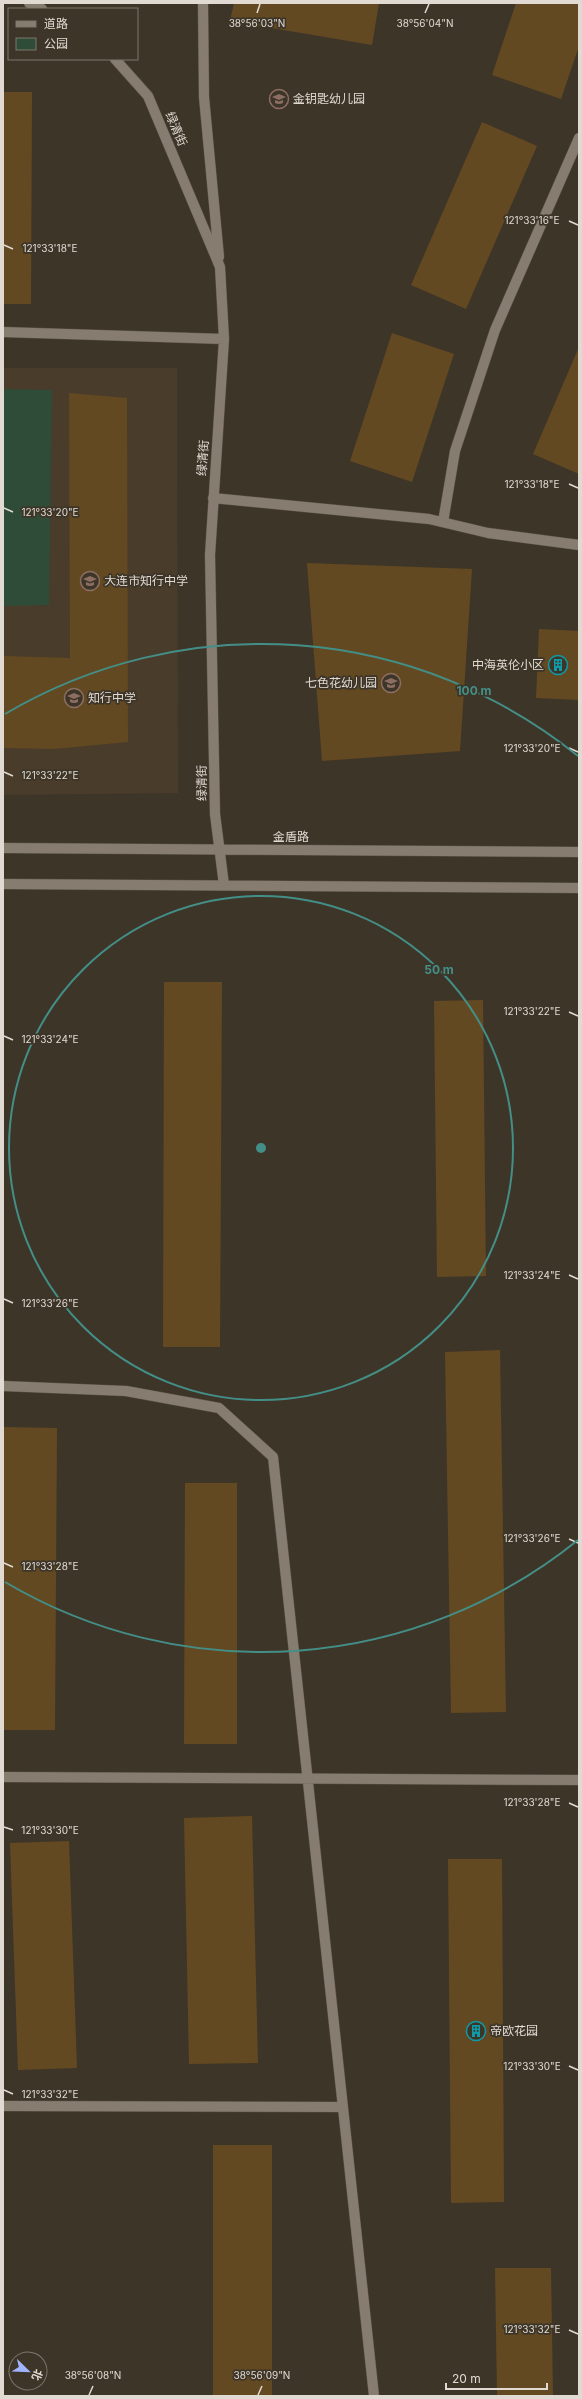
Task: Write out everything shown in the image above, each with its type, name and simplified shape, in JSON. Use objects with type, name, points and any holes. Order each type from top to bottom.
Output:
[{"type":"street","points":[[29,3],[40,8]]},
{"type":"street","points":[[203,3],[204,97],[220,267]]},
{"type":"street","name":"绿清街","points":[[116,60],[148,96],[220,267],[224,338],[210,563],[215,814],[224,885]]},
{"type":"street","points":[[444,522],[455,451],[495,330],[579,138]]},
{"type":"street","points":[[3,332],[224,338]]},
{"type":"street","points":[[213,498],[429,519],[488,533],[579,545]]},
{"type":"street","name":"金盾路","points":[[3,848],[579,852]]},
{"type":"street","points":[[3,884],[579,888]]},
{"type":"street","points":[[3,1386],[126,1391],[219,1408],[273,1457],[374,2396]]},
{"type":"street","points":[[3,1776],[579,1780]]},
{"type":"street","points":[[3,2106],[343,2107]]},
{"type":"shaded area","name":"大连市知行中学","points":[[3,368],[177,368],[178,793],[3,795]]},
{"type":"green space","points":[[3,389],[52,390],[49,605],[3,606]]},
{"type":"building","points":[[234,3],[379,3],[372,45],[230,21]]},
{"type":"building","points":[[516,3],[579,3],[579,46],[561,99],[492,75]]},
{"type":"building","points":[[3,92],[32,92],[31,304],[3,304]]},
{"type":"building","points":[[482,122],[537,146],[466,309],[411,285]]},
{"type":"building","points":[[392,333],[454,354],[412,482],[350,461]]},
{"type":"building","points":[[579,347],[579,474],[533,454]]},
{"type":"building","points":[[69,393],[127,398],[128,742],[54,749],[3,748],[3,656],[70,658]]},
{"type":"building","name":"七色花幼儿园","points":[[307,563],[472,569],[460,751],[322,761]]},
{"type":"building","name":"中海英伦小区","points":[[539,629],[579,631],[579,700],[536,698]]},
{"type":"building","points":[[164,982],[222,982],[220,1347],[163,1347]]},
{"type":"building","points":[[483,1000],[486,1276],[437,1277],[434,1001]]},
{"type":"building","points":[[500,1350],[506,1712],[451,1713],[445,1352]]},
{"type":"building","points":[[3,1427],[57,1428],[55,1730],[3,1730]]},
{"type":"building","points":[[185,1483],[237,1483],[237,1744],[184,1744]]},
{"type":"building","points":[[252,1816],[258,2063],[189,2064],[184,1818]]},
{"type":"building","points":[[69,1841],[77,2068],[18,2070],[10,1843]]},
{"type":"building","name":"帝欧花园","points":[[448,1859],[502,1859],[504,2202],[451,2203]]},
{"type":"building","points":[[213,2145],[272,2145],[272,2396],[213,2396]]},
{"type":"building","points":[[495,2268],[551,2268],[553,2396],[497,2396]]},
{"type":"place","name":"金钥匙幼儿园","points":[[279,99]]},
{"type":"place","name":"大连市知行中学","points":[[90,581]]},
{"type":"place","name":"中海英伦小区","points":[[558,665]]},
{"type":"place","name":"七色花幼儿园","points":[[391,683]]},
{"type":"place","name":"知行中学","points":[[74,698]]},
{"type":"place","name":"帝欧花园","points":[[476,2031]]}]
